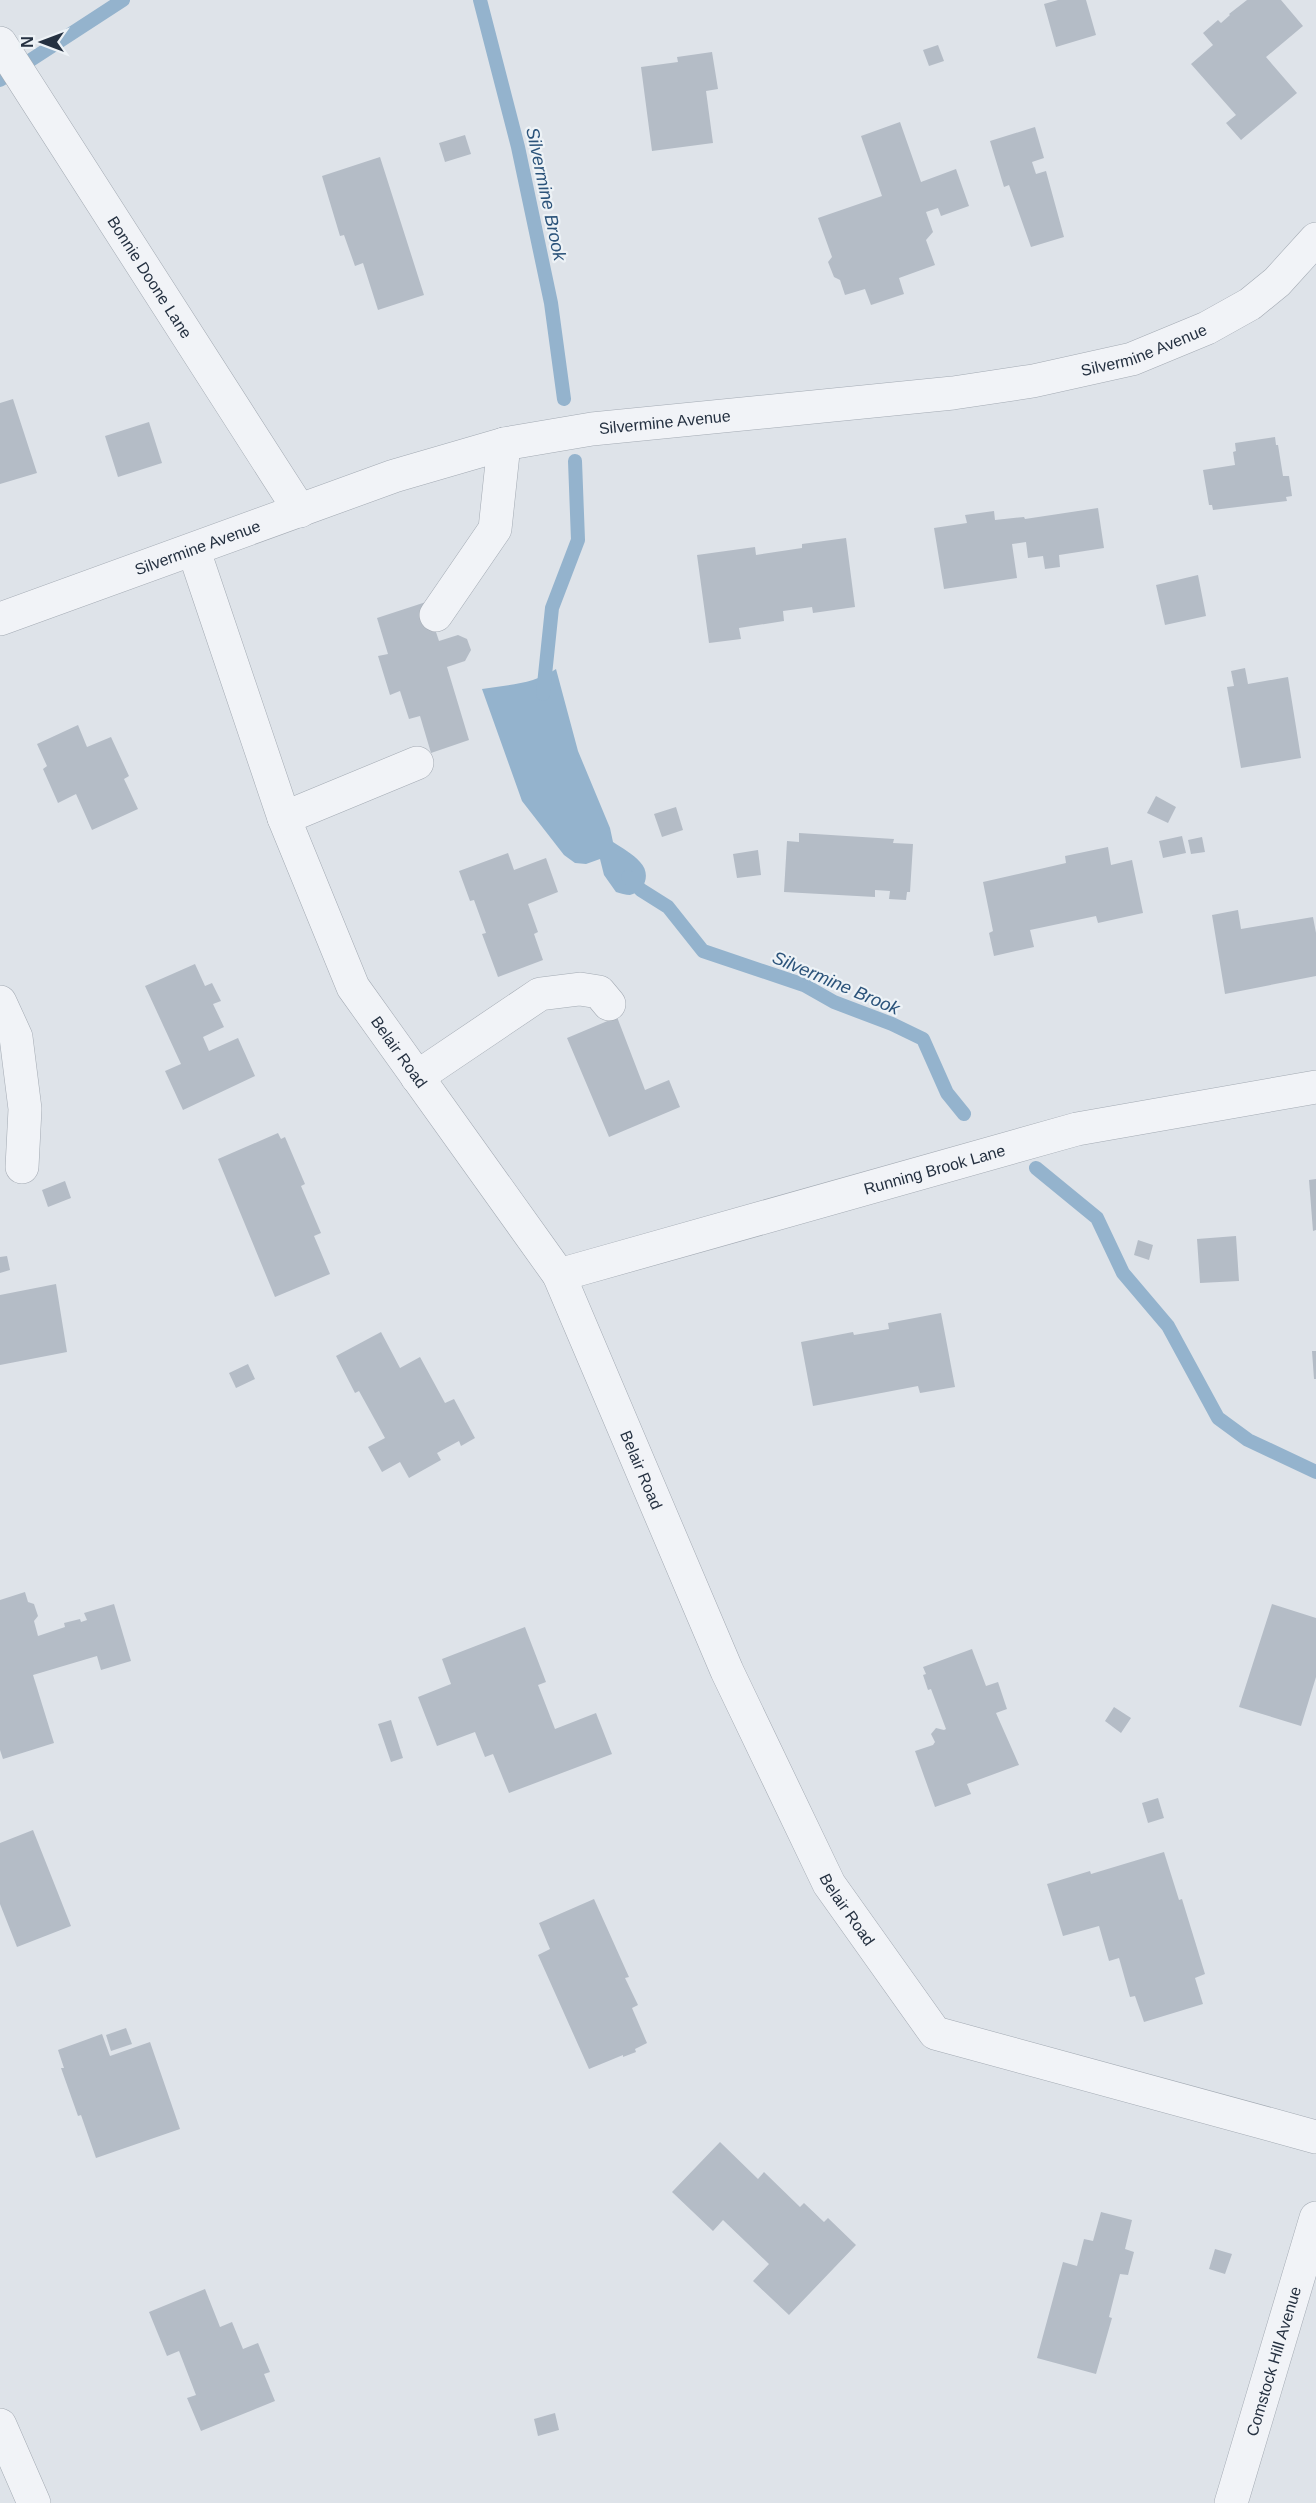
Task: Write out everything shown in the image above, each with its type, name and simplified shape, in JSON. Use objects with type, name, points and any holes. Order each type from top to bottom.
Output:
[{"type":"street","name":"Bonnie Doone Lane","points":[[0,43],[300,511]]},
{"type":"street","name":"Silvermine Avenue","points":[[0,619],[394,476],[504,444],[592,429],[953,393],[1088,371],[1143,355],[1207,328],[1250,304],[1277,282],[1316,240]]},
{"type":"street","points":[[435,615],[495,529],[504,444]]},
{"type":"street","name":"Belair Road","points":[[194,550],[284,818],[353,987],[559,1275],[727,1671],[829,1884],[935,2033],[1316,2137]]},
{"type":"street","points":[[284,818],[417,763]]},
{"type":"street","points":[[417,1077],[540,994],[580,988],[599,992],[609,1004]]},
{"type":"street","points":[[0,1002],[16,1037],[25,1109],[22,1167]]},
{"type":"street","name":"Running Brook Lane","points":[[559,1275],[1077,1129],[1316,1087]]},
{"type":"street","name":"Comstock Hill Avenue","points":[[1231,2503],[1316,2218]]},
{"type":"street","points":[[0,2425],[34,2503]]},
{"type":"water","points":[[556,669],[578,751],[610,828],[613,842],[637,859],[645,871],[643,886],[630,895],[616,892],[604,875],[600,859],[586,864],[575,863],[564,855],[522,801],[482,689],[530,681]]},
{"type":"building","points":[[1058,0],[1086,0],[1096,35],[1056,47],[1044,4]]},
{"type":"building","points":[[1247,0],[1281,0],[1303,26],[1266,57],[1297,93],[1241,140],[1226,123],[1236,115],[1191,64],[1213,45],[1203,33],[1218,20],[1221,23]]},
{"type":"building","points":[[938,45],[944,61],[929,66],[923,50]]},
{"type":"building","points":[[712,52],[718,89],[706,91],[713,143],[652,151],[641,67],[678,62],[677,57]]},
{"type":"building","points":[[900,122],[921,182],[956,169],[969,206],[941,216],[938,208],[926,212],[933,232],[926,240],[935,265],[899,278],[904,294],[871,305],[865,289],[845,295],[840,280],[834,277],[828,262],[832,257],[818,218],[882,196],[861,136]]},
{"type":"building","points":[[1035,127],[1044,158],[1032,162],[1036,174],[1046,171],[1064,237],[1031,247],[1009,185],[1004,187],[990,141]]},
{"type":"building","points":[[465,135],[471,154],[445,162],[439,143]]},
{"type":"building","points":[[380,157],[424,295],[378,310],[363,263],[355,266],[344,235],[340,236],[322,176]]},
{"type":"building","points":[[13,399],[37,473],[0,484],[0,403]]},
{"type":"building","points":[[149,422],[162,463],[118,477],[105,436]]},
{"type":"building","points":[[1275,437],[1283,476],[1289,476],[1292,496],[1286,497],[1287,501],[1213,510],[1212,505],[1209,505],[1203,470],[1235,465],[1233,452],[1236,451],[1235,443]]},
{"type":"building","points":[[1098,508],[1104,548],[1059,555],[1060,567],[1045,569],[1043,556],[1028,558],[1026,542],[1012,544],[1017,578],[944,589],[934,528],[967,523],[965,515],[994,511],[995,520],[1024,517],[1025,519]]},
{"type":"building","points":[[846,538],[855,607],[813,613],[812,607],[783,611],[784,621],[739,628],[741,639],[709,643],[697,555],[755,547],[756,555],[802,548],[802,544]]},
{"type":"building","points":[[1198,575],[1206,616],[1165,625],[1156,585]]},
{"type":"building","points":[[426,602],[439,641],[458,635],[467,639],[471,650],[465,661],[447,667],[469,740],[431,753],[420,716],[409,719],[400,691],[390,695],[378,656],[388,654],[377,618]]},
{"type":"building","points":[[1245,668],[1248,684],[1288,677],[1301,758],[1241,768],[1227,687],[1234,686],[1231,671]]},
{"type":"building","points":[[78,725],[87,747],[111,737],[129,776],[124,779],[138,809],[92,830],[76,794],[58,803],[43,769],[47,766],[37,744]]},
{"type":"building","points":[[1156,796],[1176,807],[1168,823],[1147,813]]},
{"type":"building","points":[[676,807],[683,830],[662,837],[654,814]]},
{"type":"building","points":[[799,833],[894,839],[893,843],[913,844],[910,892],[907,892],[906,900],[889,899],[890,891],[875,890],[875,897],[784,892],[787,841],[799,842]]},
{"type":"building","points":[[1182,836],[1186,853],[1163,858],[1159,841]]},
{"type":"building","points":[[1202,837],[1205,852],[1191,854],[1188,840]]},
{"type":"building","points":[[1108,847],[1111,865],[1132,860],[1143,913],[1098,923],[1096,916],[1030,930],[1034,947],[994,956],[989,933],[993,931],[983,882],[1066,863],[1065,856]]},
{"type":"building","points":[[758,850],[761,875],[737,878],[733,854]]},
{"type":"building","points":[[508,853],[514,870],[546,858],[558,892],[528,904],[538,932],[534,934],[543,960],[498,977],[482,934],[486,933],[474,900],[470,901],[459,871]]},
{"type":"building","points":[[1238,910],[1241,929],[1313,917],[1316,933],[1316,976],[1225,994],[1212,915]]},
{"type":"building","points":[[195,964],[205,986],[212,983],[221,1001],[213,1004],[224,1027],[203,1037],[209,1051],[238,1038],[255,1076],[183,1110],[165,1071],[181,1064],[145,986]]},
{"type":"building","points":[[617,1017],[645,1090],[669,1080],[680,1107],[609,1137],[567,1038]]},
{"type":"building","points":[[278,1133],[281,1139],[285,1137],[305,1184],[301,1186],[321,1233],[314,1236],[330,1274],[275,1297],[218,1159]]},
{"type":"building","points":[[1316,1179],[1316,1230],[1313,1231],[1309,1180]]},
{"type":"building","points":[[65,1181],[71,1198],[48,1207],[42,1190]]},
{"type":"building","points":[[1236,1236],[1239,1281],[1200,1283],[1197,1239]]},
{"type":"building","points":[[1138,1240],[1153,1245],[1149,1260],[1134,1255]]},
{"type":"building","points":[[7,1256],[10,1270],[0,1273],[0,1257]]},
{"type":"building","points":[[56,1284],[67,1352],[0,1365],[0,1295]]},
{"type":"building","points":[[941,1313],[955,1387],[920,1393],[918,1386],[813,1406],[801,1342],[853,1332],[854,1335],[889,1329],[888,1323]]},
{"type":"building","points":[[381,1332],[400,1368],[420,1357],[445,1403],[454,1399],[475,1438],[461,1446],[459,1441],[437,1453],[441,1460],[409,1478],[400,1462],[382,1472],[368,1447],[385,1438],[359,1391],[355,1393],[336,1356]]},
{"type":"building","points":[[1312,1351],[1316,1351],[1316,1379],[1314,1379]]},
{"type":"building","points":[[248,1364],[255,1379],[236,1388],[229,1373]]},
{"type":"building","points":[[25,1592],[28,1602],[34,1604],[38,1616],[34,1621],[38,1636],[65,1627],[64,1623],[80,1619],[81,1622],[87,1620],[84,1613],[114,1604],[131,1661],[101,1670],[97,1656],[33,1675],[54,1743],[3,1759],[0,1750],[0,1600]]},
{"type":"building","points":[[1272,1604],[1316,1618],[1316,1677],[1301,1726],[1239,1707]]},
{"type":"building","points":[[525,1627],[546,1682],[538,1685],[555,1729],[596,1713],[612,1754],[509,1793],[493,1754],[485,1757],[475,1732],[437,1746],[418,1697],[451,1684],[442,1659]]},
{"type":"building","points":[[972,1649],[986,1686],[998,1682],[1007,1709],[996,1713],[1019,1765],[967,1784],[971,1794],[935,1807],[915,1751],[933,1745],[935,1742],[931,1734],[936,1728],[946,1729],[931,1689],[928,1690],[923,1667]]},
{"type":"building","points":[[1114,1707],[1131,1718],[1121,1733],[1105,1721]]},
{"type":"building","points":[[391,1720],[403,1758],[391,1762],[378,1724]]},
{"type":"building","points":[[1158,1798],[1164,1818],[1148,1823],[1142,1803]]},
{"type":"building","points":[[33,1830],[71,1926],[17,1947],[0,1904],[0,1843]]},
{"type":"building","points":[[1164,1852],[1179,1900],[1182,1899],[1205,1974],[1195,1978],[1203,2004],[1144,2022],[1135,1996],[1130,1997],[1119,1958],[1109,1961],[1099,1926],[1063,1936],[1047,1884],[1090,1871],[1091,1874]]},
{"type":"building","points":[[594,1899],[629,1977],[625,1978],[638,2005],[632,2008],[647,2043],[635,2049],[636,2052],[589,2069],[538,1955],[550,1949],[539,1923]]},
{"type":"building","points":[[126,2028],[132,2044],[111,2051],[106,2035]]},
{"type":"building","points":[[102,2034],[110,2056],[150,2042],[180,2129],[96,2158],[61,2068],[64,2068],[58,2050]]},
{"type":"building","points":[[720,2142],[758,2179],[764,2172],[800,2207],[804,2203],[824,2222],[828,2218],[856,2245],[789,2315],[753,2281],[769,2264],[723,2220],[713,2231],[672,2192]]},
{"type":"building","points":[[1101,2212],[1132,2220],[1125,2249],[1134,2252],[1128,2275],[1120,2274],[1109,2317],[1112,2318],[1096,2374],[1037,2358],[1063,2262],[1077,2266],[1084,2239],[1093,2241]]},
{"type":"building","points":[[1215,2249],[1232,2254],[1225,2274],[1209,2269]]},
{"type":"building","points":[[205,2289],[220,2327],[232,2322],[243,2349],[258,2343],[270,2372],[264,2374],[275,2401],[201,2431],[187,2398],[196,2395],[179,2351],[167,2356],[149,2312]]},
{"type":"building","points":[[555,2413],[559,2430],[538,2436],[534,2419]]},
{"type":"waterway","points":[[0,80],[123,0]]},
{"type":"waterway","name":"Silvermine Brook","points":[[480,0],[518,147],[551,303],[564,399]]},
{"type":"waterway","name":"Silvermine Brook","points":[[543,694],[552,608],[578,540],[575,461]]},
{"type":"waterway","name":"Silvermine Brook","points":[[628,877],[641,890],[668,907],[703,951],[804,985],[834,1002],[892,1024],[923,1039],[947,1093],[964,1114]]},
{"type":"waterway","name":"Silvermine Brook","points":[[1036,1168],[1097,1218],[1123,1273],[1168,1326],[1218,1418],[1248,1440],[1316,1472]]}]
